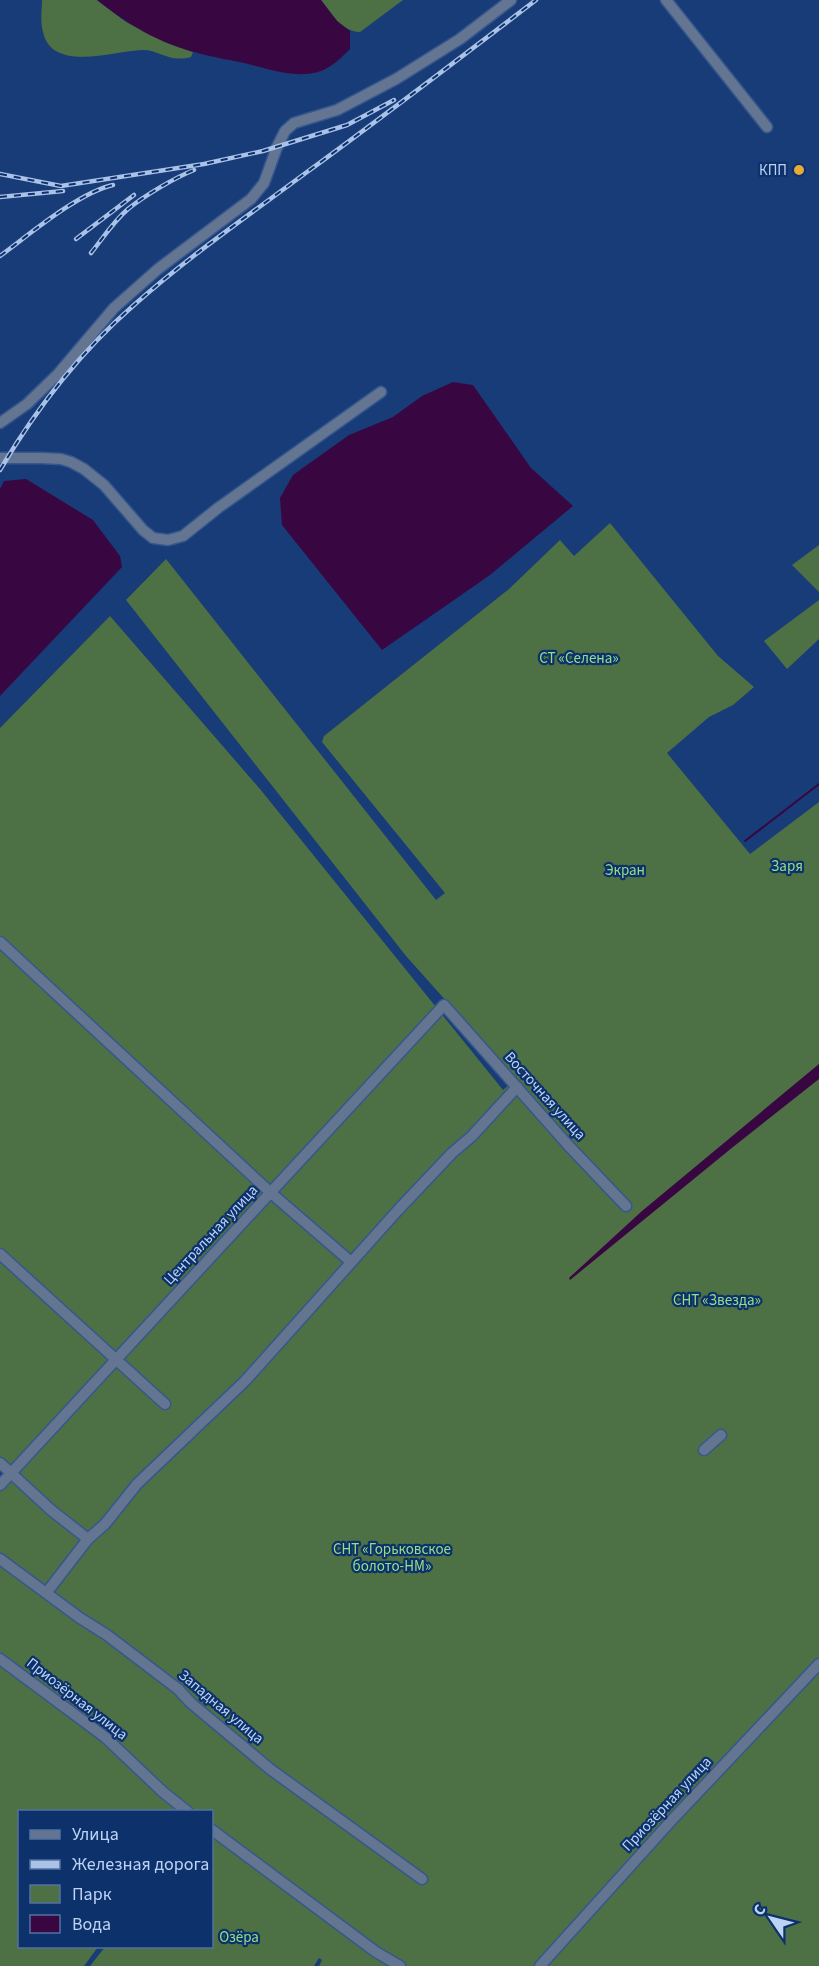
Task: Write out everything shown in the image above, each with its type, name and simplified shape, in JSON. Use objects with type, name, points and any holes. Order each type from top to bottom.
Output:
[{"type":"street","points":[[0,423],[27,404],[58,374],[114,308],[158,269],[251,199],[264,183],[276,147],[285,131],[294,123],[337,110],[396,79],[460,39],[511,0]]},
{"type":"street","points":[[666,0],[767,127]]},
{"type":"street","points":[[0,458],[51,459],[71,462],[94,476],[143,530],[153,538],[168,540],[183,536],[228,501],[381,392]]},
{"type":"street","points":[[0,942],[271,1192],[350,1261]]},
{"type":"street","name":"Центральная улица","points":[[0,1485],[444,1005]]},
{"type":"street","name":"Восточная улица","points":[[444,1005],[568,1145],[626,1206]]},
{"type":"street","points":[[47,1592],[88,1539],[105,1524],[137,1484],[260,1365],[350,1261],[517,1087]]},
{"type":"street","points":[[0,1254],[165,1404]]},
{"type":"street","points":[[704,1450],[721,1435]]},
{"type":"street","points":[[0,1463],[51,1510],[88,1539]]},
{"type":"street","name":"Западная улица","points":[[0,1559],[178,1689],[191,1703],[270,1769],[422,1879]]},
{"type":"street","name":"Приозёрная улица","points":[[0,1659],[105,1737],[186,1810]]},
{"type":"street","name":"Приозёрная улица","points":[[540,1966],[671,1821],[819,1664]]},
{"type":"street","points":[[213,1831],[376,1952],[400,1966]]},
{"type":"green space","points":[[42,0],[97,0],[126,22],[165,42],[193,52],[191,57],[176,58],[148,50],[85,57],[58,52],[49,45],[43,32]]},
{"type":"green space","points":[[321,0],[403,0],[360,32],[347,29],[342,25]]},
{"type":"green space","name":"СНТ «Горьковское болото-НМ»","points":[[610,523],[718,656],[754,687],[733,705],[709,717],[667,753],[750,854],[819,802],[819,1966],[319,1966],[322,1960],[319,1958],[314,1966],[90,1966],[104,1948],[213,1948],[213,1810],[18,1810],[18,1948],[97,1948],[84,1966],[0,1966],[0,1489],[13,1474],[0,1461],[0,728],[110,616],[260,789],[503,1090],[516,1079],[406,956],[126,600],[166,559],[436,900],[445,893],[322,742],[324,736],[509,589],[560,540],[574,556]]},
{"type":"green space","points":[[819,545],[819,592],[792,565]]},
{"type":"green space","points":[[819,600],[819,639],[787,669],[764,641]]},
{"type":"water","points":[[97,0],[321,0],[337,21],[350,31],[350,49],[321,71],[293,74],[275,71],[204,55],[157,39],[132,25]]},
{"type":"water","points":[[453,382],[473,385],[531,468],[573,506],[490,575],[382,650],[282,525],[280,498],[293,475],[349,435],[393,417],[422,396]]},
{"type":"water","points":[[26,479],[93,520],[120,556],[122,567],[0,696],[0,489],[4,481]]},
{"type":"water","points":[[819,1064],[819,1079],[570,1280],[569,1278],[642,1211]]},
{"type":"waterway","points":[[745,841],[819,784]]},
{"type":"railway","points":[[0,470],[60,382],[95,342],[134,305],[197,253],[536,0]]},
{"type":"railway","points":[[0,174],[61,186],[204,164],[263,151],[347,125],[394,100]]},
{"type":"railway","points":[[91,253],[128,209],[160,188],[194,170]]},
{"type":"railway","points":[[0,256],[70,205],[99,189],[113,185]]},
{"type":"railway","points":[[0,197],[63,191]]},
{"type":"railway","points":[[76,239],[134,195]]},
{"type":"place","name":"КПП","points":[[799,170]]},
{"type":"park label","name":"СТ «Селена»","points":[[579,658]]},
{"type":"park label","name":"Заря","points":[[787,866]]},
{"type":"park label","name":"Экран","points":[[625,870]]},
{"type":"park label","name":"СНТ «Звезда»","points":[[717,1300]]},
{"type":"park label","name":"Озёра","points":[[239,1937]]}]
